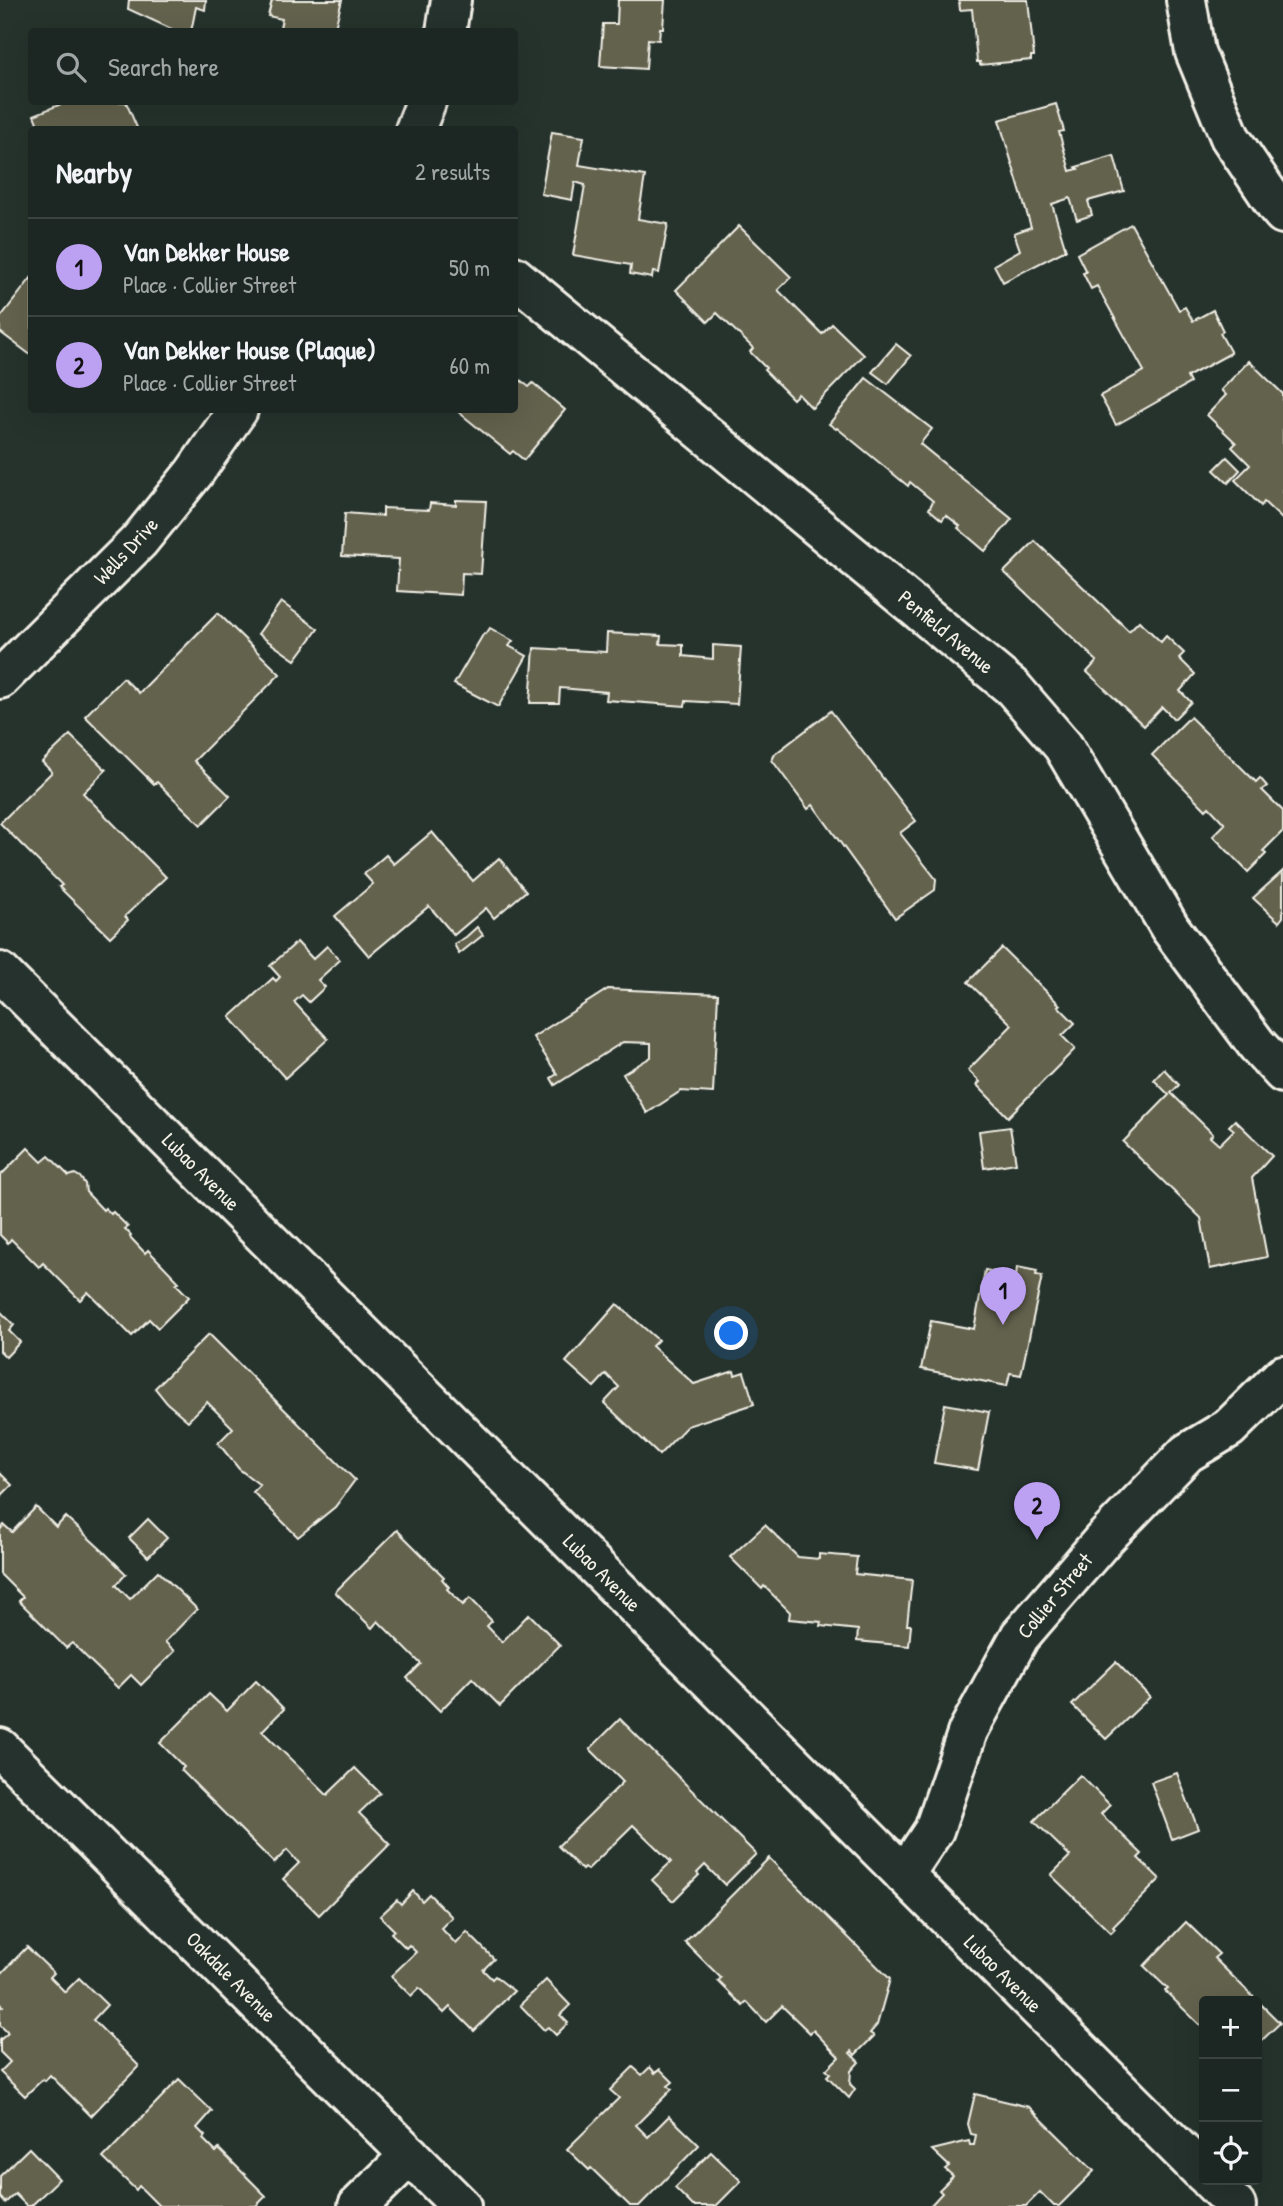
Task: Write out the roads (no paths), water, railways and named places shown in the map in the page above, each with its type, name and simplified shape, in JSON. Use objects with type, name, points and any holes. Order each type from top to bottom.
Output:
[{"type":"street","points":[[447,28],[451,0]]},
{"type":"street","points":[[1186,0],[1195,52],[1230,137],[1283,214]]},
{"type":"street","points":[[417,126],[425,105]]},
{"type":"street","name":"Penfield Avenue","points":[[518,279],[1013,688],[1063,746],[1170,928],[1257,1045],[1283,1073]]},
{"type":"street","name":"Wells Drive","points":[[0,679],[139,541],[194,473],[236,413]]},
{"type":"street","name":"Lubao Avenue","points":[[0,972],[1199,2169]]},
{"type":"street","name":"Collier Street","points":[[904,1875],[934,1830],[968,1731],[1020,1636],[1103,1539],[1187,1453],[1229,1428],[1283,1374]]},
{"type":"street","name":"Oakdale Avenue","points":[[0,1748],[461,2206]]},
{"type":"street","points":[[358,2206],[410,2155]]},
{"type":"street","points":[[1215,2185],[1236,2206]]},
{"type":"place","name":"Van Dekker House","points":[[1003,1325]]},
{"type":"place","name":"Van Dekker House (Plaque)","points":[[1037,1540]]}]
